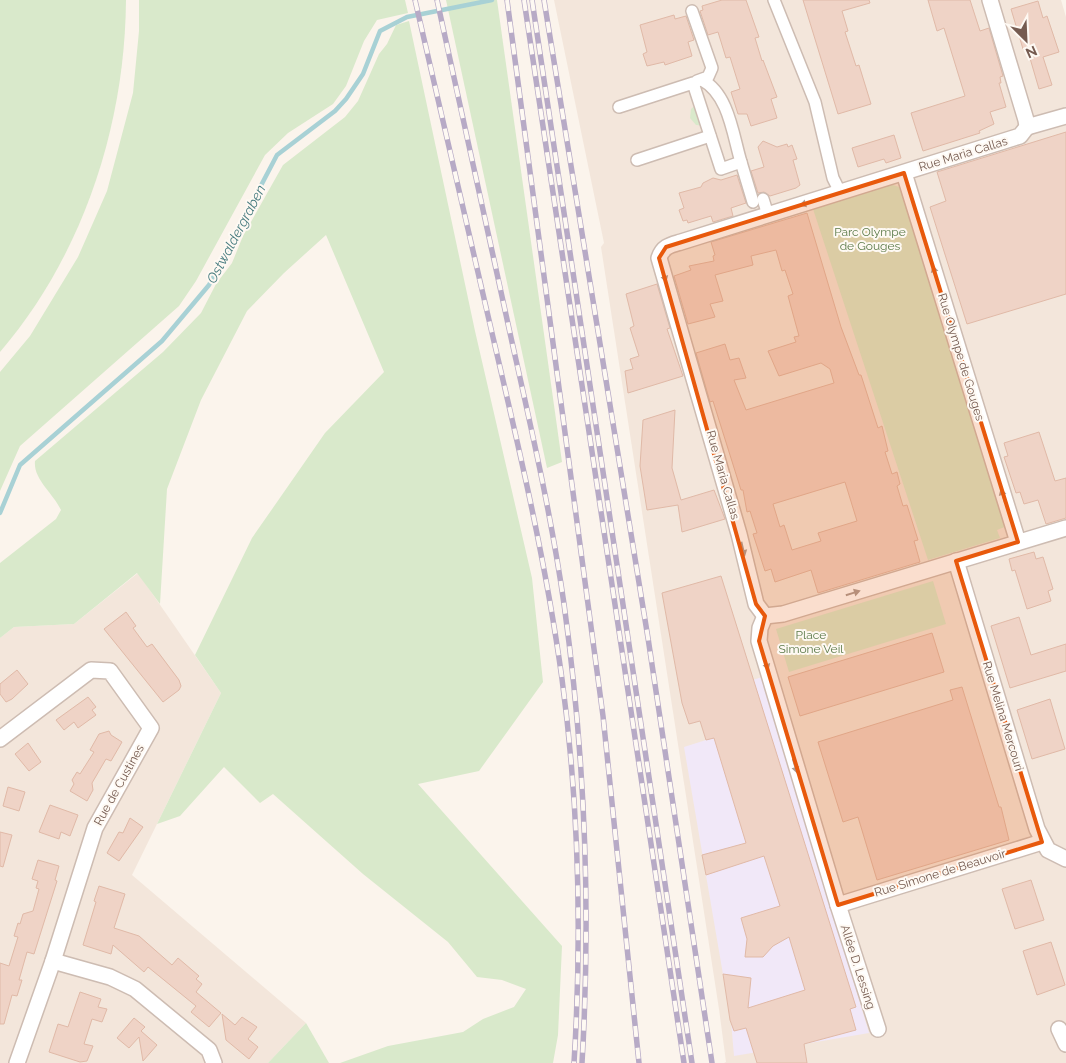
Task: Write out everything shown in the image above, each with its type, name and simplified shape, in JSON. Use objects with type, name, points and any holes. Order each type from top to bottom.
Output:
[{"type":"street","points":[[774,0],[815,102],[833,178],[840,192]]},
{"type":"street","points":[[990,0],[1027,127]]},
{"type":"street","points":[[619,107],[708,77],[712,68],[692,10]]},
{"type":"street","points":[[698,81],[711,85],[716,91],[728,117],[741,162],[758,201],[768,215]]},
{"type":"street","points":[[698,81],[706,123],[721,169],[741,162]]},
{"type":"street","name":"Rue Maria Callas","points":[[765,616],[756,604],[739,534],[659,258],[661,251],[666,247],[1020,136],[1027,127],[1066,116]]},
{"type":"street","points":[[706,123],[728,117]]},
{"type":"street","points":[[637,160],[710,136]]},
{"type":"street","name":"Rue Olympe de Gouges","points":[[904,173],[1018,542]]},
{"type":"street","points":[[765,616],[783,614],[1066,528]]},
{"type":"street","name":"Rue Melina Mercouri","points":[[956,561],[1042,842]]},
{"type":"street","name":"Allée D. Lessing","points":[[765,616],[760,628],[759,641],[838,905],[878,1028]]},
{"type":"street","name":"Rue de Custines","points":[[0,739],[91,670],[110,671],[151,728],[95,828],[53,961],[16,1063]]},
{"type":"street","points":[[1042,842],[1048,850],[1066,859]]},
{"type":"street","name":"Rue Simone de Beauvoir","points":[[838,905],[1042,842]]},
{"type":"street","points":[[53,961],[110,977],[135,990],[209,1050],[214,1063]]},
{"type":"street","points":[[1059,1029],[1066,1044]]},
{"type":"highlighted area","points":[[904,173],[1018,542],[956,561],[1042,842],[838,905],[759,641],[765,616],[756,604],[659,258],[666,247]]},
{"type":"shaded area","points":[[554,0],[1061,0],[1066,17],[1066,1063],[724,1063],[726,1062],[719,1009],[601,247],[604,243]]},
{"type":"shaded area","points":[[138,573],[221,693],[132,875],[306,1023],[268,1063],[0,1063],[0,638],[14,627],[74,624]]},
{"type":"shaded area","points":[[762,677],[869,1033],[734,1056],[731,1021],[684,747],[706,740],[700,721],[689,724],[682,703]]},
{"type":"green space","points":[[0,0],[126,0],[124,47],[118,95],[108,141],[94,187],[76,231],[55,274],[29,314],[0,352]]},
{"type":"green space","points":[[139,0],[405,0],[408,13],[377,20],[364,41],[346,86],[333,104],[288,133],[265,155],[196,281],[179,306],[20,446],[0,491],[0,372],[30,336],[78,257],[107,191],[133,93],[139,31]]},
{"type":"green space","points":[[446,0],[497,0],[562,462],[547,468]]},
{"type":"green space","points":[[409,21],[475,331],[532,578],[543,682],[479,771],[418,784],[562,946],[558,1035],[553,1063],[340,1063],[388,1046],[463,1032],[483,1019],[514,1007],[526,989],[502,980],[477,977],[448,942],[363,874],[273,794],[260,803],[224,767],[180,816],[157,824],[221,693],[195,655],[252,538],[325,433],[384,372],[326,235],[284,273],[247,311],[201,400],[167,489],[160,604],[137,573],[74,624],[14,627],[0,638],[0,563],[56,519],[61,510],[40,480],[35,468],[35,461],[163,352],[201,313],[216,284],[232,263],[243,236],[283,165],[345,117],[358,101],[379,54],[387,44],[396,25]]},
{"type":"green space","points":[[698,103],[705,126],[696,125],[690,118],[691,109]]},
{"type":"green space","name":"Parc Olympe de Gouges","points":[[890,184],[902,188],[1007,526],[997,530],[1000,538],[928,560],[813,209]]},
{"type":"green space","name":"Place Simone Veil","points":[[933,581],[946,624],[789,672],[776,629]]},
{"type":"green space","points":[[306,1023],[329,1063],[268,1063]]},
{"type":"building","points":[[722,0],[746,0],[759,37],[755,38],[762,61],[777,97],[771,99],[777,118],[751,126],[747,114],[738,114],[731,92],[740,89],[730,57],[726,58],[718,32],[708,35],[700,11],[703,10],[702,6]]},
{"type":"building","points":[[803,0],[869,0],[870,3],[842,11],[848,31],[845,32],[856,66],[859,65],[871,104],[838,114]]},
{"type":"building","points":[[928,0],[970,0],[980,31],[989,28],[1003,76],[1000,77],[1001,83],[999,83],[1006,107],[990,112],[994,124],[979,131],[980,133],[923,151],[911,113],[965,96],[944,28],[937,31]]},
{"type":"building","points":[[1038,1],[1043,18],[1047,16],[1059,52],[1043,57],[1052,85],[1039,89],[1027,48],[1023,49],[1011,9]]},
{"type":"building","points":[[674,15],[675,19],[686,16],[694,40],[688,42],[692,56],[665,65],[664,62],[647,66],[643,54],[647,52],[640,25]]},
{"type":"building","points":[[1066,132],[1066,294],[967,324],[930,207],[946,201],[937,172]]},
{"type":"building","points":[[894,135],[901,158],[886,163],[884,159],[858,167],[852,148]]},
{"type":"building","points":[[763,141],[777,147],[787,144],[788,147],[792,145],[797,159],[793,160],[800,185],[770,196],[764,192],[758,193],[751,171],[764,167],[758,147]]},
{"type":"building","points":[[737,175],[746,203],[731,208],[733,216],[713,222],[711,216],[688,223],[687,220],[683,221],[679,210],[684,208],[679,193],[701,187],[703,183],[713,178],[721,180]]},
{"type":"building","points":[[807,213],[841,327],[859,375],[861,375],[878,428],[882,426],[888,451],[885,452],[892,474],[897,472],[900,484],[897,486],[903,506],[907,505],[918,540],[914,541],[920,562],[818,593],[811,570],[775,582],[771,569],[765,571],[753,534],[757,533],[750,511],[747,512],[743,490],[741,490],[713,401],[710,402],[696,353],[725,344],[730,360],[739,358],[746,378],[734,380],[746,410],[834,383],[830,369],[821,363],[779,376],[768,351],[796,342],[794,337],[799,336],[788,296],[793,294],[785,270],[782,271],[776,250],[751,256],[753,265],[715,275],[723,301],[710,304],[715,317],[688,324],[674,276],[691,270],[689,266],[714,261],[713,256],[715,255],[711,242]],"holes":[[[845,482],[857,521],[818,533],[821,541],[792,550],[784,525],[780,527],[773,504]]]},
{"type":"building","points":[[657,284],[670,328],[667,329],[683,376],[628,393],[625,371],[633,369],[630,359],[639,356],[630,328],[634,326],[626,294]]},
{"type":"building","points":[[675,410],[672,468],[681,500],[714,490],[725,519],[682,532],[678,505],[647,510],[640,466],[643,420]]},
{"type":"building","points":[[1039,432],[1055,481],[1066,478],[1066,518],[1046,524],[1038,500],[1024,504],[1020,492],[1016,493],[1004,457],[1008,456],[1004,443]]},
{"type":"building","points":[[1034,552],[1036,559],[1043,557],[1053,589],[1048,591],[1051,601],[1027,609],[1015,570],[1012,571],[1009,559]]},
{"type":"building","points":[[721,576],[856,1007],[850,1009],[856,1030],[804,1044],[807,1063],[757,1063],[746,1028],[734,1031],[730,1020],[723,974],[751,978],[748,1008],[805,990],[789,937],[773,946],[763,957],[745,957],[747,939],[741,918],[780,906],[764,856],[706,875],[702,855],[746,843],[714,738],[706,740],[700,721],[689,724],[682,703],[662,593]]},
{"type":"building","points":[[126,612],[136,626],[133,628],[147,647],[152,644],[179,680],[181,686],[179,690],[163,702],[104,629]]},
{"type":"building","points":[[1019,617],[1031,655],[1066,644],[1066,671],[1010,688],[991,626]]},
{"type":"building","points":[[932,633],[944,672],[800,716],[788,677]]},
{"type":"building","points":[[17,670],[28,684],[6,702],[0,694],[0,684]]},
{"type":"building","points":[[962,687],[999,807],[1001,807],[1009,840],[877,880],[858,817],[843,822],[818,742],[953,700],[950,690]]},
{"type":"building","points":[[88,697],[96,707],[92,710],[96,715],[78,728],[74,722],[64,730],[56,720]]},
{"type":"building","points":[[1050,699],[1065,749],[1032,759],[1017,710]]},
{"type":"building","points":[[109,731],[111,735],[122,742],[111,761],[106,759],[92,783],[93,790],[87,801],[70,791],[74,784],[72,780],[77,772],[80,774],[94,752],[90,750],[99,734]]},
{"type":"building","points":[[28,743],[41,762],[29,771],[15,754]]},
{"type":"building","points":[[8,787],[25,792],[19,811],[3,806]]},
{"type":"building","points":[[50,805],[78,815],[70,836],[61,832],[59,839],[39,832]]},
{"type":"building","points":[[130,818],[143,827],[119,861],[107,853],[119,832],[123,833]]},
{"type":"building","points":[[0,832],[12,835],[3,867],[0,866]]},
{"type":"building","points":[[38,860],[59,866],[55,880],[57,881],[34,954],[27,952],[19,980],[22,980],[17,996],[12,995],[4,1024],[0,1024],[0,963],[9,966],[18,937],[14,936],[18,923],[20,924],[23,914],[33,911],[39,889],[36,888],[38,881],[32,879]]},
{"type":"building","points":[[1031,880],[1044,920],[1015,929],[1002,889]]},
{"type":"building","points":[[99,886],[125,894],[114,928],[139,936],[172,965],[178,958],[199,976],[196,979],[202,984],[196,992],[221,1013],[209,1027],[191,1012],[196,1006],[148,967],[144,972],[113,945],[111,954],[83,945]]},
{"type":"building","points":[[1051,942],[1065,985],[1037,995],[1023,951]]},
{"type":"building","points":[[80,992],[101,999],[98,1007],[107,1009],[102,1022],[92,1019],[84,1044],[93,1046],[87,1061],[80,1062],[49,1052],[58,1024],[68,1027]]},
{"type":"building","points":[[222,1014],[235,1025],[242,1017],[257,1027],[248,1039],[258,1047],[249,1059],[226,1040]]},
{"type":"building","points":[[134,1018],[145,1027],[141,1031],[157,1045],[143,1061],[139,1037],[129,1048],[117,1038]]},
{"type":"waterway","name":"Ostwaldergraben","points":[[0,513],[20,465],[162,341],[209,285],[277,155],[335,111],[346,99],[363,74],[380,31],[407,17],[492,0]]},
{"type":"railway","points":[[415,0],[522,462],[556,635],[568,727],[575,823],[578,967],[574,1063]]},
{"type":"railway","points":[[437,0],[540,468],[564,604],[577,718],[584,833],[586,948],[582,1063]]},
{"type":"railway","points":[[507,0],[603,716],[639,1063]]},
{"type":"railway","points":[[524,0],[684,1063]]},
{"type":"railway","points":[[532,0],[692,1063]]},
{"type":"railway","points":[[544,0],[648,638],[712,1063]]}]
